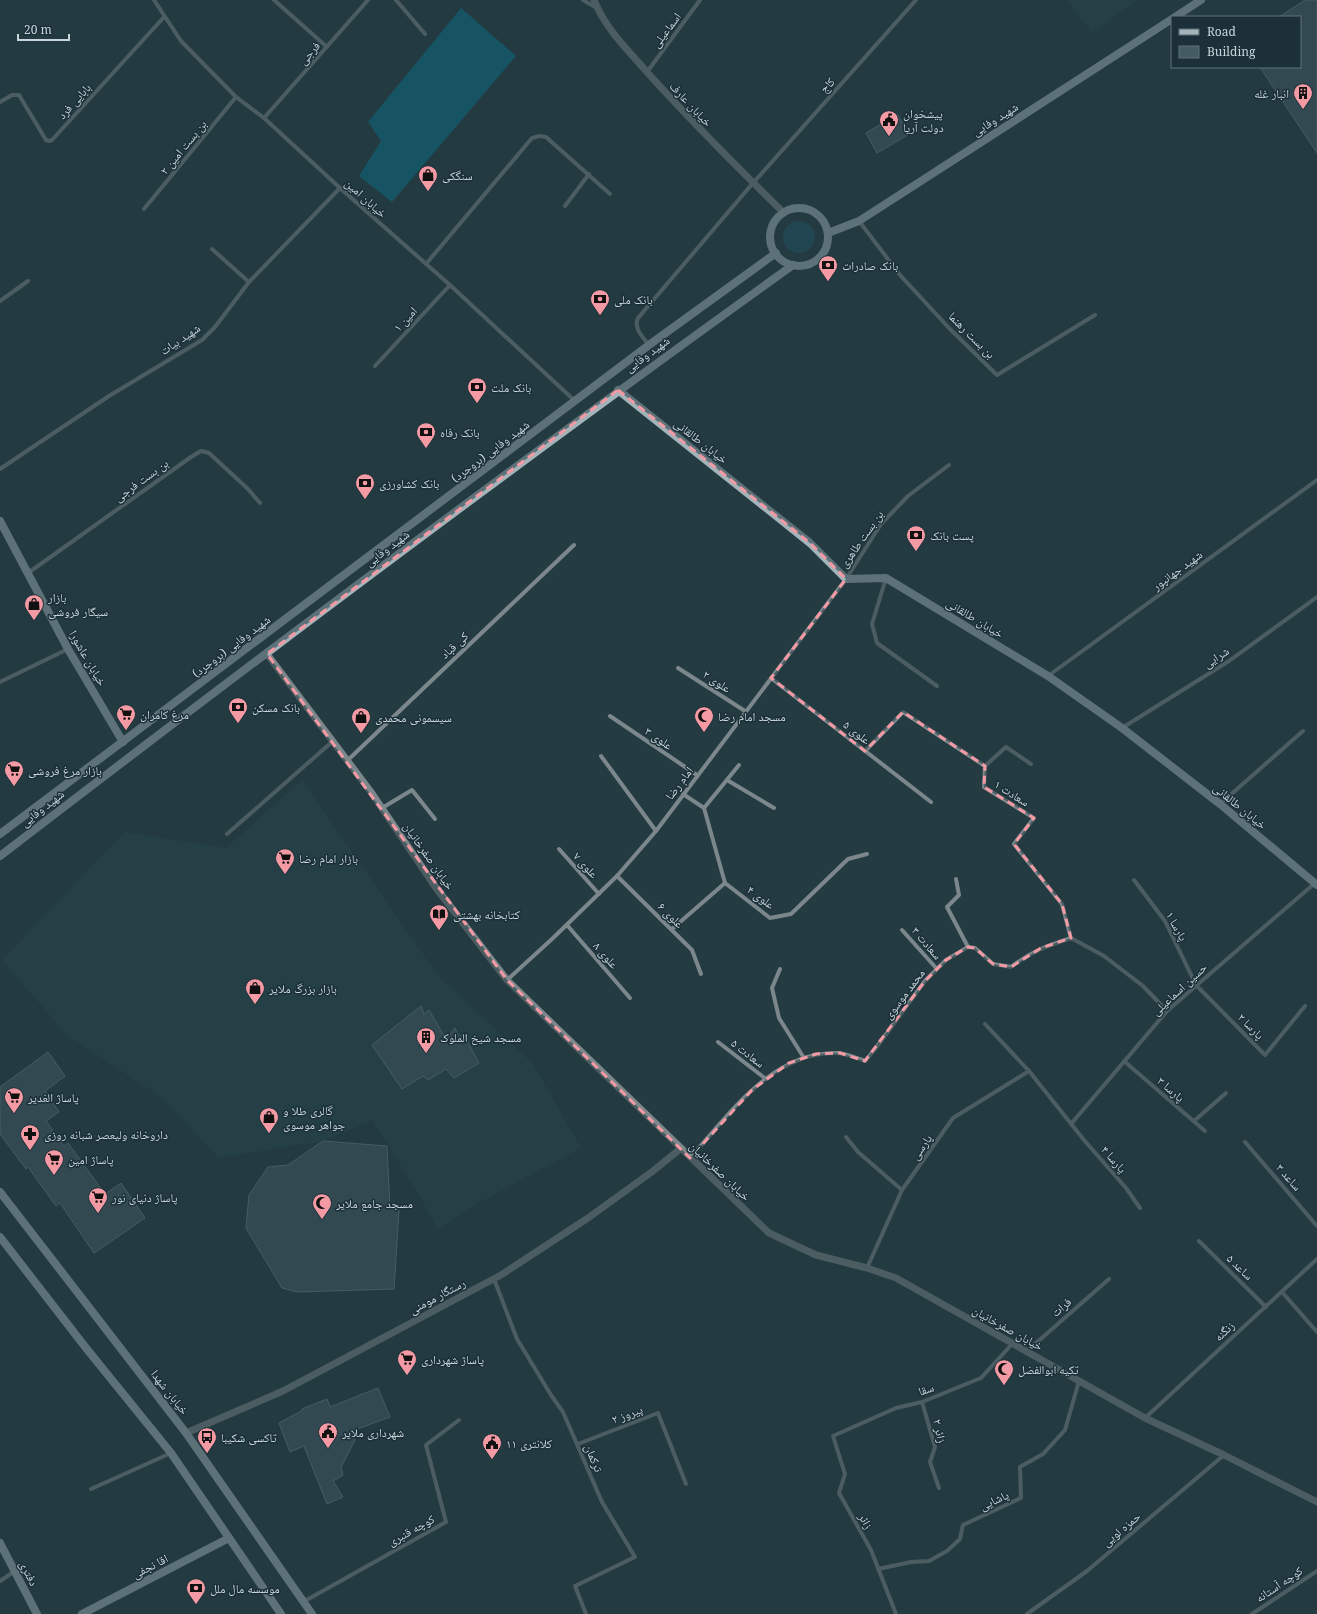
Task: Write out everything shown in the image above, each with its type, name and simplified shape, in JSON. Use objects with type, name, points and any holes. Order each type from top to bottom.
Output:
[{"type":"main road","points":[[1177,16],[1201,0]]},
{"type":"main road","name":"شهید وفایی","points":[[828,233],[859,221],[1171,20]]},
{"type":"main road","points":[[798,208],[807,209],[816,213],[823,220],[828,233],[827,247],[822,255],[814,262],[806,265],[793,265],[779,258],[771,241],[771,232],[774,222],[788,210],[798,208]]},
{"type":"main road","name":"شهید وفایی (بروجرد)","points":[[123,742],[576,402],[649,345],[776,253]]},
{"type":"main road","name":"شهید وفایی","points":[[0,856],[618,390],[793,265]]},
{"type":"main road","name":"خیابان طالقانی","points":[[618,390],[810,543],[846,579]]},
{"type":"main road","name":"خیابان عاشورا","points":[[0,521],[68,649],[123,742]]},
{"type":"main road","points":[[846,579],[886,578]]},
{"type":"main road","name":"خیابان طالقانی","points":[[886,578],[1048,676],[1122,728],[1220,804],[1316,884]]},
{"type":"main road","name":"شهید وفایی","points":[[0,834],[123,742]]},
{"type":"main road","name":"خیابان شهدا","points":[[0,1192],[186,1433],[302,1602],[312,1614]]},
{"type":"main road","points":[[0,1237],[86,1348],[171,1453],[281,1614]]},
{"type":"main road","name":"اقا نجفی","points":[[82,1614],[229,1538]]},
{"type":"main road","name":"دفتری","points":[[0,1543],[16,1571],[37,1614]]},
{"type":"street","name":"خیابان امین","points":[[154,0],[181,41],[236,97],[264,118],[340,188],[450,285],[576,402]]},
{"type":"street","points":[[274,0],[327,47]]},
{"type":"street","name":"فرجی","points":[[264,118],[368,0]]},
{"type":"street","points":[[396,0],[425,34]]},
{"type":"street","points":[[583,0],[598,9]]},
{"type":"street","name":"خیابان عارف","points":[[594,0],[598,9],[617,38],[647,72],[753,183],[784,213]]},
{"type":"street","name":"اسماعیلی","points":[[647,72],[700,0]]},
{"type":"street","name":"کاج","points":[[649,345],[637,328],[636,322],[638,318],[753,183],[916,0]]},
{"type":"street","name":"بابایی فرد","points":[[0,102],[12,95],[19,95],[46,140],[52,140],[164,17]]},
{"type":"street","name":"بن بست امین ۲","points":[[144,209],[236,97]]},
{"type":"street","points":[[426,264],[532,138],[540,136],[546,137],[610,194]]},
{"type":"street","points":[[565,206],[589,174]]},
{"type":"street","name":"شهید بیات","points":[[0,469],[109,396],[202,340],[249,282],[340,188]]},
{"type":"street","name":"بن بست رهنما","points":[[859,221],[900,275],[949,328],[997,375],[1095,315]]},
{"type":"street","points":[[212,249],[249,282]]},
{"type":"street","points":[[0,302],[28,281]]},
{"type":"street","name":"امین ۱","points":[[375,366],[450,285]]},
{"type":"street","name":"بن بست فرجی","points":[[28,573],[201,451],[209,453],[248,489],[260,503]]},
{"type":"street","name":"بن بست طاهری","points":[[846,579],[881,524],[908,496],[949,465]]},
{"type":"street","name":"شهید جهانپور","points":[[1048,676],[1317,480]]},
{"type":"street","name":"کی قباد","points":[[348,760],[574,545]]},
{"type":"street","points":[[886,578],[872,624],[877,643],[936,686]]},
{"type":"street","name":"امام رضا","points":[[507,980],[567,925],[617,876],[656,831],[846,579]]},
{"type":"street","name":"شرایی","points":[[1122,728],[1229,661],[1317,597]]},
{"type":"street","points":[[0,682],[68,649]]},
{"type":"street","name":"خیابان صفرخانیان","points":[[266,654],[348,760],[436,888],[507,980],[769,1234],[816,1255],[867,1268],[896,1278],[1145,1418],[1224,1455],[1317,1502]]},
{"type":"street","name":"علوی ۲","points":[[678,668],[746,711]]},
{"type":"street","name":"علوی ۵","points":[[771,678],[931,802]]},
{"type":"street","points":[[865,751],[903,712],[985,766],[1006,747],[1031,764]]},
{"type":"street","name":"علوی ۳","points":[[610,716],[697,775]]},
{"type":"street","points":[[1220,804],[1303,731]]},
{"type":"street","points":[[227,834],[333,741]]},
{"type":"street","points":[[601,756],[656,831]]},
{"type":"street","points":[[704,808],[739,765]]},
{"type":"street","name":"سعادت ۱","points":[[985,766],[984,787],[1034,818],[1014,844],[1062,904],[1071,938]]},
{"type":"street","points":[[728,780],[774,808]]},
{"type":"street","points":[[382,808],[412,790],[435,818]]},
{"type":"street","points":[[672,929],[725,883],[704,808],[683,794]]},
{"type":"street","name":"علوی ۷","points":[[559,850],[599,894]]},
{"type":"street","name":"علوی ۴","points":[[725,883],[770,918],[791,914],[848,859],[867,854]]},
{"type":"street","name":"علوی ۶","points":[[617,876],[692,950],[701,974]]},
{"type":"street","points":[[956,879],[960,895],[946,906],[968,947],[975,948],[993,964],[1012,967],[1025,956],[1041,948],[1071,938],[1104,956],[1144,986],[1167,1011]]},
{"type":"street","name":"پارسا ۱","points":[[1134,880],[1164,921],[1196,985]]},
{"type":"street","name":"حسین اسماعیلی","points":[[1071,1124],[1167,1011],[1316,884]]},
{"type":"street","name":"علوی ۸","points":[[567,925],[630,998]]},
{"type":"street","name":"سعادت ۳","points":[[902,930],[937,969]]},
{"type":"street","name":"محمد موسوی","points":[[690,1158],[752,1090],[789,1063],[816,1054],[840,1053],[865,1061],[925,981],[946,960],[968,947]]},
{"type":"street","points":[[780,969],[772,988],[779,1018],[804,1058]]},
{"type":"street","name":"پارسا ۲","points":[[1196,985],[1265,1054],[1305,1006]]},
{"type":"street","name":"پارسا ۴","points":[[985,1024],[1029,1071],[1140,1208]]},
{"type":"street","name":"سعادت ۵","points":[[718,1042],[766,1080]]},
{"type":"street","name":"پارسا ۳","points":[[1124,1061],[1205,1131]]},
{"type":"street","name":"پارسی","points":[[867,1268],[902,1190],[952,1118],[1029,1071]]},
{"type":"street","points":[[1194,1121],[1226,1094]]},
{"type":"street","points":[[846,1137],[858,1152],[902,1190]]},
{"type":"street","name":"ساعد ۳","points":[[1245,1142],[1317,1226]]},
{"type":"street","name":"رستگار مومنی","points":[[186,1433],[283,1391],[494,1279],[588,1218],[654,1172],[680,1148]]},
{"type":"street","name":"ساعد ۵","points":[[1199,1241],[1266,1307]]},
{"type":"street","name":"زنگنه","points":[[1145,1418],[1317,1259]]},
{"type":"street","name":"ترکمان","points":[[494,1279],[517,1339],[563,1412],[602,1502],[635,1557],[575,1586],[586,1614]]},
{"type":"street","name":"فرات","points":[[1027,1351],[1109,1279]]},
{"type":"street","points":[[1282,1292],[1317,1332]]},
{"type":"street","name":"سقا","points":[[833,1436],[896,1408],[922,1402],[982,1378],[1013,1343]]},
{"type":"street","name":"پاشایی","points":[[878,1569],[911,1562],[929,1561],[947,1551],[960,1539],[963,1525],[1021,1498],[1020,1467],[1043,1454],[1065,1430],[1079,1381]]},
{"type":"street","name":"زائر ۲","points":[[922,1402],[935,1447],[930,1462],[939,1488]]},
{"type":"street","name":"پیروز ۲","points":[[578,1444],[658,1413],[686,1484]]},
{"type":"street","name":"کوچه قنبری","points":[[302,1602],[446,1522],[426,1445],[459,1420]]},
{"type":"street","name":"زائر","points":[[833,1436],[845,1474],[839,1493],[871,1550],[896,1614]]},
{"type":"street","points":[[91,1488],[171,1453]]},
{"type":"street","name":"حمزه لویی","points":[[1027,1614],[1087,1571],[1224,1455]]},
{"type":"street","name":"کوچه آستانه","points":[[1252,1614],[1317,1570]]},
{"type":"street","points":[[0,1581],[16,1571]]},
{"type":"highlighted area","points":[[618,390],[810,543],[846,579],[771,678],[865,751],[903,712],[985,766],[984,787],[1034,818],[1014,844],[1062,904],[1071,938],[1041,948],[1011,967],[993,964],[975,948],[968,947],[946,960],[925,981],[865,1061],[840,1053],[816,1054],[789,1063],[752,1090],[690,1158],[507,980],[267,654]]},
{"type":"shaded area","points":[[1068,0],[1137,0],[1092,33]]},
{"type":"shaded area","points":[[461,8],[516,56],[392,202],[359,176],[381,141],[368,122]]},
{"type":"shaded area","points":[[799,221],[805,222],[812,228],[815,237],[814,243],[808,250],[799,253],[793,252],[786,246],[783,237],[784,231],[790,224]]},
{"type":"shaded area","name":"بازار بزرگ ملایر","points":[[302,780],[438,976],[533,1064],[581,1148],[480,1202],[438,1230],[419,1194],[372,1120],[323,1141],[219,1158],[163,1098],[66,1034],[2,960],[125,832],[226,848]]},
{"type":"building","name":"انبار غله","points":[[1305,0],[1317,0],[1317,153],[1261,68],[1301,68],[1301,16],[1281,16]]},
{"type":"building","name":"پیشخوان دولت آریا","points":[[897,114],[909,134],[877,153],[866,133]]},
{"type":"building","name":"مسجد شیخ الملوک","points":[[421,1006],[424,1014],[429,1010],[446,1039],[455,1028],[459,1037],[463,1033],[479,1063],[454,1078],[446,1069],[428,1080],[423,1076],[402,1089],[372,1045]]},
{"type":"building","points":[[48,1052],[65,1076],[45,1091],[59,1112],[46,1121],[64,1146],[68,1143],[105,1194],[121,1183],[145,1218],[94,1253],[60,1203],[56,1206],[28,1167],[26,1169],[0,1134],[0,1087]]},
{"type":"building","name":"مسجد جامع ملایر","points":[[323,1141],[387,1146],[390,1209],[399,1210],[394,1289],[297,1292],[282,1288],[246,1228],[249,1195],[268,1167],[288,1165]]},
{"type":"building","name":"شهرداری ملایر","points":[[378,1388],[390,1417],[352,1431],[355,1440],[341,1467],[343,1475],[333,1481],[343,1497],[327,1504],[304,1446],[290,1452],[279,1423],[303,1410],[302,1409],[327,1399],[330,1407]]},
{"type":"place","name":"انبار غله","points":[[1303,110]]},
{"type":"place","name":"پیشخوان دولت آریا","points":[[889,137]]},
{"type":"place","name":"سنگکی","points":[[428,192]]},
{"type":"place","name":"بانک صادرات","points":[[828,282]]},
{"type":"place","name":"بانک ملی","points":[[600,316]]},
{"type":"place","name":"بانک ملت","points":[[477,404]]},
{"type":"place","name":"بانک رفاه","points":[[426,449]]},
{"type":"place","name":"بانک کشاورزی","points":[[365,500]]},
{"type":"place","name":"پست بانک","points":[[916,552]]},
{"type":"place","name":"بازار سیگار فروشی","points":[[34,621]]},
{"type":"place","name":"بانک مسکن","points":[[238,724]]},
{"type":"place","name":"مرغ کامران","points":[[126,731]]},
{"type":"place","name":"مسجد امام رضا","points":[[704,733]]},
{"type":"place","name":"سیسمونی محمدی","points":[[361,734]]},
{"type":"place","name":"بازار مرغ فروشی","points":[[14,787]]},
{"type":"place","name":"بازار امام رضا","points":[[285,875]]},
{"type":"place","name":"کتابخانه بهشتی","points":[[439,931]]},
{"type":"place","name":"بازار بزرگ ملایر","points":[[255,1005]]},
{"type":"place","name":"مسجد شیخ الملوک","points":[[426,1054]]},
{"type":"place","name":"پاساژ الغدیر","points":[[14,1114]]},
{"type":"place","name":"گالری طلا و جواهر موسوی","points":[[269,1134]]},
{"type":"place","name":"داروخانه ولیعصر شبانه روزی","points":[[30,1151]]},
{"type":"place","name":"پاساژ امین","points":[[54,1176]]},
{"type":"place","name":"پاساژ دنیای نور","points":[[98,1214]]},
{"type":"place","name":"مسجد جامع ملایر","points":[[322,1220]]},
{"type":"place","name":"پاساژ شهرداری","points":[[407,1376]]},
{"type":"place","name":"تکیه ابوالفضل","points":[[1004,1386]]},
{"type":"place","name":"شهرداری ملایر","points":[[328,1449]]},
{"type":"place","name":"تاکسی شکیبا","points":[[207,1454]]},
{"type":"place","name":"کلانتری ۱۱","points":[[492,1460]]},
{"type":"place","name":"موسسه مال ملل","points":[[196,1605]]}]
